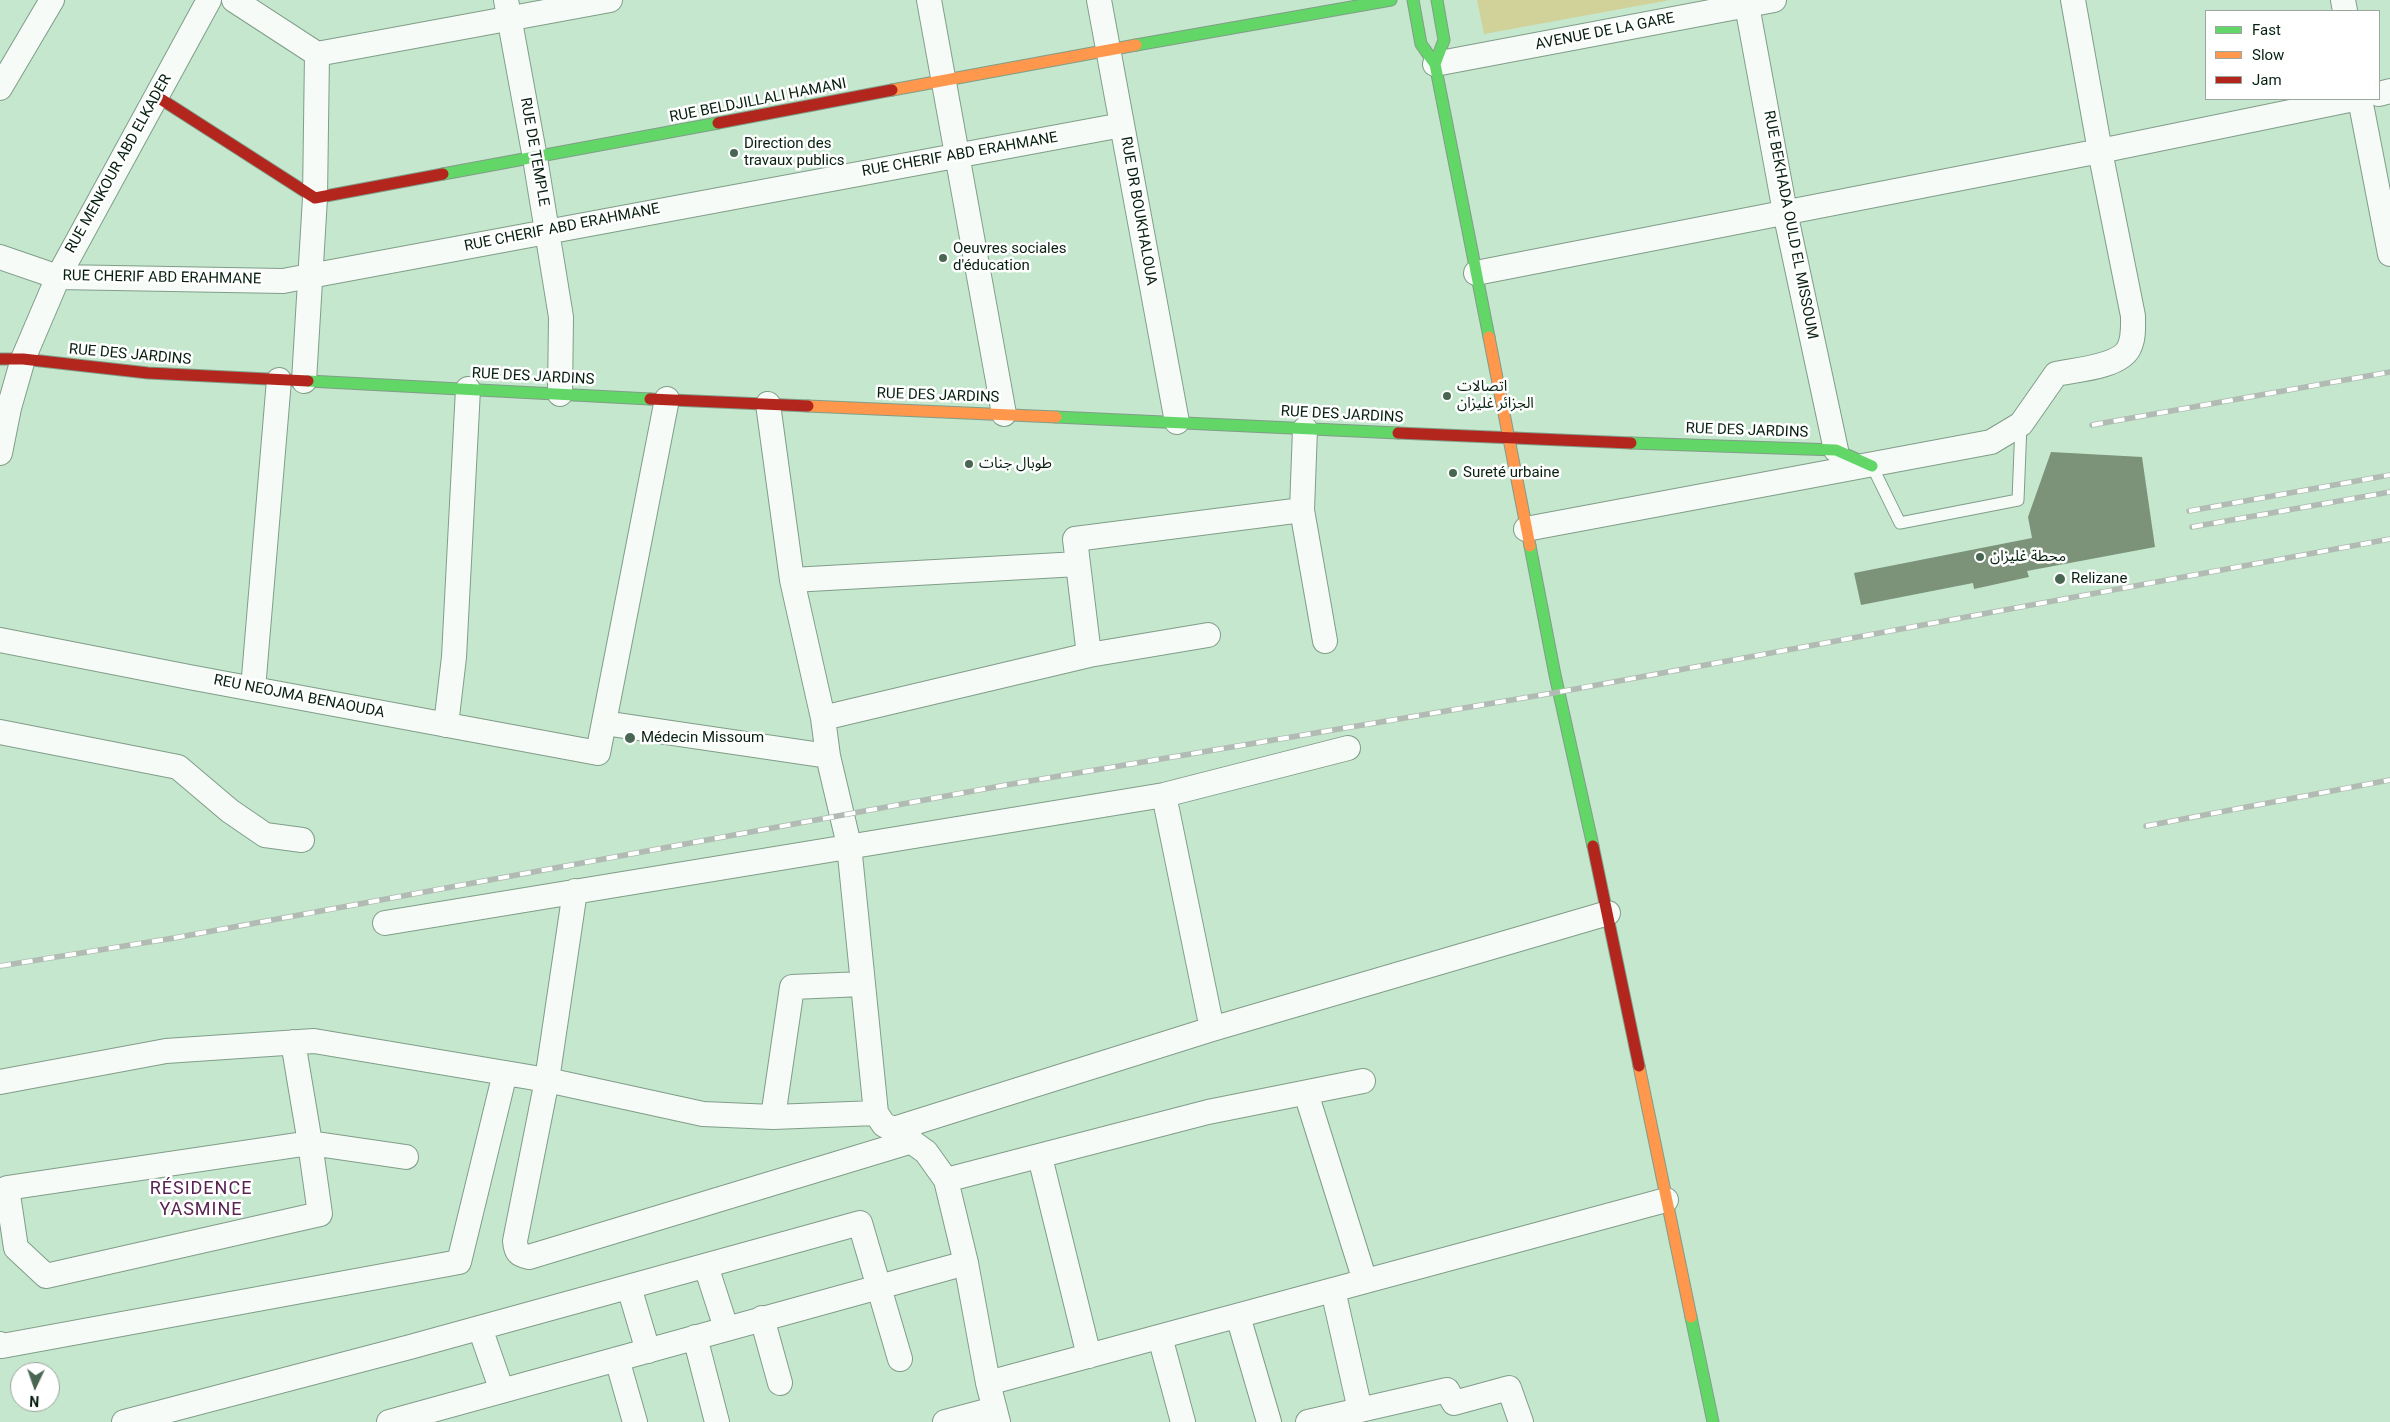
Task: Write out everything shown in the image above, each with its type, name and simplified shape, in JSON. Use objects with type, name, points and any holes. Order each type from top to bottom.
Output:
[{"type":"street","points":[[0,88],[52,0]]},
{"type":"street","name":"RUE MENKOUR ABD ELKADER","points":[[0,453],[9,408],[11,359],[58,277],[209,0]]},
{"type":"street","points":[[234,0],[317,54],[508,9],[610,0]]},
{"type":"street","points":[[929,0],[1004,414]]},
{"type":"street","name":"RUE DR BOUKHALOUA","points":[[1099,0],[1177,422]]},
{"type":"street","name":"RUE BELDJILLALI HAMANI","points":[[315,198],[944,82],[1108,48],[1392,0]]},
{"type":"street","points":[[1412,0],[1421,44],[1435,64],[1555,675],[1608,913],[1666,1200],[1714,1422]]},
{"type":"street","points":[[1435,64],[1444,40],[1437,0]]},
{"type":"street","name":"AVENUE DE LA GARE","points":[[1435,64],[1747,3],[1774,0]]},
{"type":"street","points":[[1526,529],[1872,466],[1991,442],[2021,424],[2056,374],[2121,359],[2129,348],[2133,333],[2134,316],[2100,151],[2073,0]]},
{"type":"street","name":"RUE BEKHADA OULD EL MISSOUM","points":[[1747,3],[1786,212],[1836,450]]},
{"type":"street","name":"RUE DE TEMPLE","points":[[508,9],[548,231],[561,317],[560,394]]},
{"type":"street","points":[[304,381],[315,198],[317,54]]},
{"type":"street","points":[[156,96],[315,198]]},
{"type":"street","points":[[1476,273],[2100,151],[2349,100]]},
{"type":"street","points":[[2360,100],[2390,254]]},
{"type":"street","name":"RUE CHERIF ABD ERAHMANE","points":[[0,257],[58,277],[282,281],[1122,125]]},
{"type":"street","name":"RUE DES JARDINS","points":[[11,359],[148,374],[1508,438],[1836,450],[1872,466]]},
{"type":"street","points":[[253,689],[279,380]]},
{"type":"street","points":[[446,725],[454,657],[468,389]]},
{"type":"street","points":[[667,399],[604,723],[828,756]]},
{"type":"street","points":[[768,404],[792,580],[824,718],[828,756],[849,845],[876,1113],[884,1125],[903,1135],[926,1152],[946,1180],[966,1263],[988,1383],[996,1415],[945,1422]]},
{"type":"street","points":[[1305,428],[1302,510],[1325,641]]},
{"type":"street","points":[[1089,655],[1075,538],[1302,510]]},
{"type":"street","points":[[792,580],[1078,564]]},
{"type":"street","points":[[824,718],[1089,655],[1208,635]]},
{"type":"street","name":"REU NEOJMA BENAOUDA","points":[[0,640],[598,753],[604,723]]},
{"type":"street","points":[[0,732],[178,767],[230,811],[265,835],[302,840]]},
{"type":"street","points":[[385,923],[849,845],[1164,795],[1348,748]]},
{"type":"street","points":[[1164,795],[1212,1029]]},
{"type":"street","points":[[575,891],[547,1080],[516,1241],[516,1250],[520,1255],[529,1256],[903,1135],[1212,1029],[1608,913]]},
{"type":"street","points":[[773,1117],[792,987],[863,984]]},
{"type":"street","points":[[0,1082],[166,1051],[314,1040],[547,1080],[703,1114],[773,1117],[876,1113]]},
{"type":"street","points":[[293,1042],[310,1144],[320,1214],[46,1276],[8,1253],[7,1188],[310,1144],[406,1157]]},
{"type":"street","points":[[0,1344],[2,1346],[459,1262],[505,1073]]},
{"type":"street","points":[[946,1180],[1208,1112],[1363,1081]]},
{"type":"street","points":[[1306,1093],[1365,1281]]},
{"type":"street","points":[[1040,1157],[1089,1356]]},
{"type":"street","points":[[988,1383],[1666,1200]]},
{"type":"street","points":[[124,1422],[480,1328],[860,1224],[880,1285],[900,1359]]},
{"type":"street","points":[[389,1422],[439,1416],[502,1391],[880,1285],[966,1263]]},
{"type":"street","points":[[706,1266],[726,1328]]},
{"type":"street","points":[[629,1287],[648,1351]]},
{"type":"street","points":[[1333,1290],[1360,1410]]},
{"type":"street","points":[[1238,1316],[1269,1422]]},
{"type":"street","points":[[762,1318],[780,1383]]},
{"type":"street","points":[[480,1328],[502,1391]]},
{"type":"street","points":[[695,1337],[717,1422]]},
{"type":"street","points":[[1160,1337],[1183,1422]]},
{"type":"street","points":[[617,1359],[635,1422]]},
{"type":"street","points":[[1308,1422],[1447,1390],[1454,1403],[1509,1388],[1521,1422]]},
{"type":"lane","points":[[1872,466],[1900,523],[2018,500],[2021,424]]},
{"type":"green space","points":[[1477,0],[1670,0],[1484,34]]},
{"type":"building","points":[[2051,452],[2142,457],[2155,547],[2027,571],[2029,577],[1974,589],[1973,583],[1861,605],[1854,573],[2032,538],[2028,517]]},
{"type":"railway","points":[[2092,425],[2390,372]]},
{"type":"railway","points":[[2189,511],[2390,475]]},
{"type":"railway","points":[[2192,527],[2390,492]]},
{"type":"railway","points":[[0,966],[174,938],[1006,785],[1559,692],[2390,539]]},
{"type":"railway","points":[[2146,826],[2390,780]]},
{"type":"traffic: fast","points":[[1136,45],[1391,0]]},
{"type":"traffic: fast","points":[[1413,0],[1421,44],[1435,64],[1489,337]]},
{"type":"traffic: fast","points":[[1435,64],[1444,40],[1437,0]]},
{"type":"traffic: fast","points":[[443,174],[718,123]]},
{"type":"traffic: fast","points":[[308,381],[650,399]]},
{"type":"traffic: fast","points":[[1056,417],[1398,433]]},
{"type":"traffic: fast","points":[[1631,443],[1836,450],[1872,466]]},
{"type":"traffic: fast","points":[[1530,546],[1555,675],[1593,846]]},
{"type":"traffic: fast","points":[[1691,1317],[1713,1422]]},
{"type":"traffic: slow","points":[[892,90],[1136,45]]},
{"type":"traffic: slow","points":[[1489,337],[1530,546]]},
{"type":"traffic: slow","points":[[808,406],[1056,417]]},
{"type":"traffic: slow","points":[[1639,1066],[1691,1317]]},
{"type":"traffic: jam","points":[[718,123],[892,90]]},
{"type":"traffic: jam","points":[[156,96],[315,198],[443,174]]},
{"type":"traffic: jam","points":[[0,359],[23,359],[148,373],[308,381]]},
{"type":"traffic: jam","points":[[650,399],[808,406]]},
{"type":"traffic: jam","points":[[1398,433],[1631,443]]},
{"type":"traffic: jam","points":[[1593,846],[1639,1066]]},
{"type":"place","name":"Direction des travaux publics","points":[[734,153]]},
{"type":"place","name":"Oeuvres sociales d'éducation","points":[[943,258]]},
{"type":"place","name":"اتصالات الجزائر غليزان","points":[[1447,396]]},
{"type":"place","name":"طوبال جنات","points":[[969,464]]},
{"type":"place","name":"Sureté urbaine","points":[[1453,473]]},
{"type":"place","name":"محطة غليزان","points":[[1980,557]]},
{"type":"place","name":"Relizane","points":[[2060,579]]},
{"type":"place","name":"Médecin Missoum","points":[[630,738]]},
{"type":"district","name":"RÉSIDENCE YASMINE","points":[[201,1199]]}]
